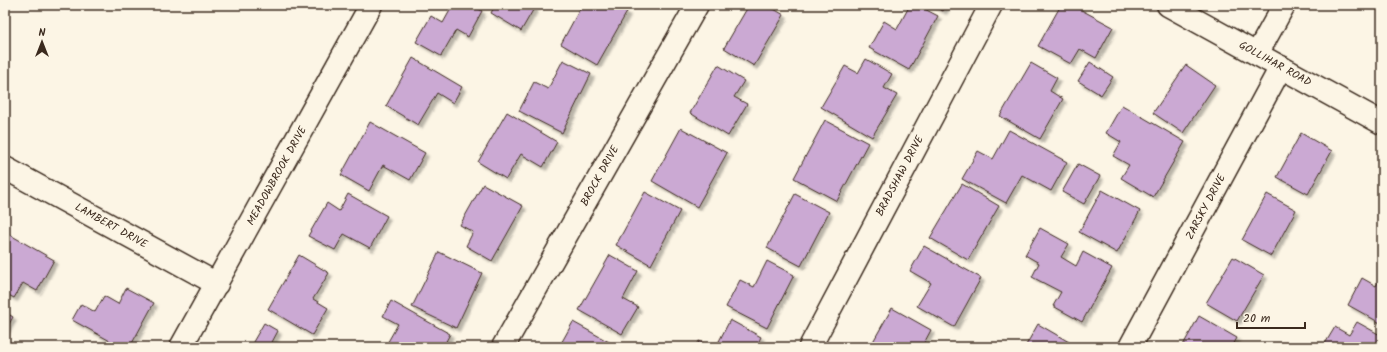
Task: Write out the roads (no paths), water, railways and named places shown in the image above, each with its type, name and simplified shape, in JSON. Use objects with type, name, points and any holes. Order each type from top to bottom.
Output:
[{"type":"street","name":"MEADOWBROOK DRIVE","points":[[181,347],[371,5]]},
{"type":"street","name":"BROCK DRIVE","points":[[503,347],[697,5]]},
{"type":"street","name":"BRADSHAW DRIVE","points":[[810,347],[991,5]]},
{"type":"street","name":"GOLLIHAR ROAD","points":[[1168,5],[1382,123]]},
{"type":"street","points":[[1257,54],[1284,5]]},
{"type":"street","name":"ZARSKY DRIVE","points":[[1130,347],[1282,67]]},
{"type":"street","name":"LAMBERT DRIVE","points":[[5,168],[217,284]]}]
